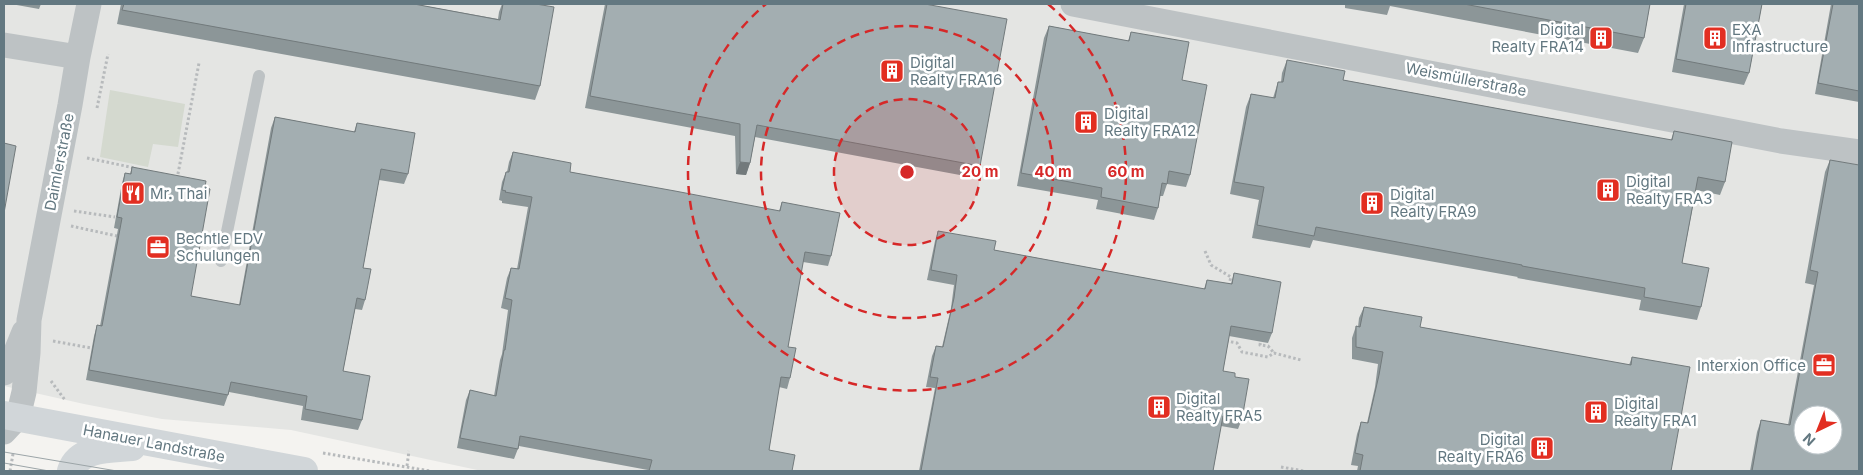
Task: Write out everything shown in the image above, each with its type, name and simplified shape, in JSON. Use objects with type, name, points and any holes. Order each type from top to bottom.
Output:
[{"type":"main road","name":"Hanauer Landstraße","points":[[10,428],[166,446],[304,471]]},
{"type":"main road","points":[[71,471],[73,464],[84,455],[94,451],[166,446]]},
{"type":"street","name":"Daimlerstraße","points":[[10,428],[27,374],[29,320],[89,4]]},
{"type":"street","name":"Weismüllerstraße","points":[[1073,4],[1781,141],[1859,152]]},
{"type":"street","points":[[4,44],[78,57]]},
{"type":"street","name":"Daimlerstraße","points":[[4,373],[15,354],[29,320]]},
{"type":"lane","points":[[221,260],[259,76]]},
{"type":"path","points":[[176,182],[199,63]]},
{"type":"path","points":[[86,158],[141,169]]},
{"type":"path","points":[[168,175],[177,177]]},
{"type":"path","points":[[74,211],[116,217]]},
{"type":"path","points":[[71,226],[117,236]]},
{"type":"path","points":[[1205,251],[1211,265],[1231,277],[1227,290],[1229,290]]},
{"type":"path","points":[[1262,334],[1260,345],[1268,346],[1274,353],[1301,360]]},
{"type":"path","points":[[48,340],[91,348]]},
{"type":"path","points":[[1226,341],[1237,343],[1242,352],[1268,357],[1274,353]]},
{"type":"path","points":[[10,428],[10,471]]},
{"type":"path","points":[[407,466],[409,451]]},
{"type":"path","points":[[1281,467],[1304,471]]},
{"type":"shaded area","points":[[4,4],[1859,4],[1859,471],[482,471],[291,430],[162,419],[4,386]]},
{"type":"shaded area","points":[[110,90],[185,104],[178,147],[153,144],[148,167],[100,157]]},
{"type":"building","points":[[124,4],[414,4],[500,20],[503,4],[536,4],[554,7],[540,86],[122,10]]},
{"type":"building","points":[[607,4],[925,4],[1007,19],[980,166],[757,125],[750,163],[740,162],[740,124],[590,96]]},
{"type":"building","points":[[1464,4],[1650,4],[1644,38]]},
{"type":"building","name":"EXA Infrastructure","points":[[1686,4],[1762,4],[1749,73],[1676,59]]},
{"type":"building","points":[[1833,4],[1859,4],[1859,91],[1818,83]]},
{"type":"building","points":[[1049,26],[1129,41],[1131,32],[1189,42],[1182,80],[1207,85],[1190,175],[1169,171],[1167,184],[1162,183],[1158,208],[1101,197],[1102,188],[1021,173]]},
{"type":"building","points":[[1287,60],[1345,71],[1343,80],[1549,118],[1672,140],[1674,131],[1732,142],[1725,182],[1698,177],[1682,263],[1709,268],[1701,307],[1644,297],[1645,288],[1522,265],[1316,227],[1314,236],[1257,225],[1264,187],[1234,182],[1251,94],[1275,98],[1278,82],[1283,82]]},
{"type":"building","points":[[275,117],[355,132],[357,123],[415,133],[408,174],[381,169],[363,268],[371,269],[365,300],[357,298],[343,371],[370,376],[362,420],[305,409],[307,396],[231,382],[228,395],[89,370],[97,325],[102,326],[122,218],[117,217],[125,173],[131,174],[132,167],[206,181],[205,187],[210,189],[191,296],[240,305]]},
{"type":"building","points":[[4,143],[16,146],[4,213]]},
{"type":"building","points":[[513,152],[571,163],[570,172],[780,211],[782,202],[840,213],[831,256],[805,252],[788,347],[796,348],[790,378],[781,377],[769,450],[795,455],[792,471],[649,471],[652,460],[520,436],[518,449],[460,438],[470,390],[496,396],[505,350],[512,300],[505,298],[511,268],[519,269],[532,197],[502,190],[506,172],[509,172]]},
{"type":"building","points":[[1830,160],[1859,165],[1859,471],[1752,471],[1761,420],[1790,425],[1793,409],[1793,455],[1843,455],[1843,405],[1794,405],[1818,272],[1810,270]]},
{"type":"building","points":[[938,231],[996,241],[994,250],[1205,289],[1207,280],[1232,284],[1234,273],[1281,282],[1272,333],[1231,326],[1223,371],[1235,373],[1235,377],[1249,379],[1242,419],[1223,416],[1213,471],[921,471],[938,378],[930,377],[936,346],[943,347],[957,275],[931,270]]},
{"type":"building","points":[[1364,307],[1422,317],[1420,327],[1631,365],[1632,357],[1690,367],[1671,471],[1360,471],[1363,455],[1355,453],[1361,422],[1368,423],[1383,352],[1356,347],[1356,326],[1360,327]]},
{"type":"tram line","points":[[4,452],[117,471]]},
{"type":"tram line","points":[[4,463],[49,471]]},
{"type":"place","name":"Digital Realty FRA14","points":[[1601,38]]},
{"type":"place","name":"EXA Infrastructure","points":[[1715,38]]},
{"type":"place","name":"Digital Realty FRA16","points":[[892,71]]},
{"type":"place","name":"Digital Realty FRA12","points":[[1086,122]]},
{"type":"place","name":"Digital Realty FRA3","points":[[1608,190]]},
{"type":"place","name":"Mr. Thai","points":[[133,193]]},
{"type":"place","name":"Digital Realty FRA9","points":[[1372,203]]},
{"type":"place","name":"Bechtle EDV Schulungen","points":[[158,247]]},
{"type":"place","name":"Interxion Office","points":[[1824,365]]},
{"type":"place","name":"Digital Realty FRA5","points":[[1159,407]]},
{"type":"place","name":"Digital Realty FRA1","points":[[1596,412]]},
{"type":"place","name":"Digital Realty FRA6","points":[[1542,448]]}]
